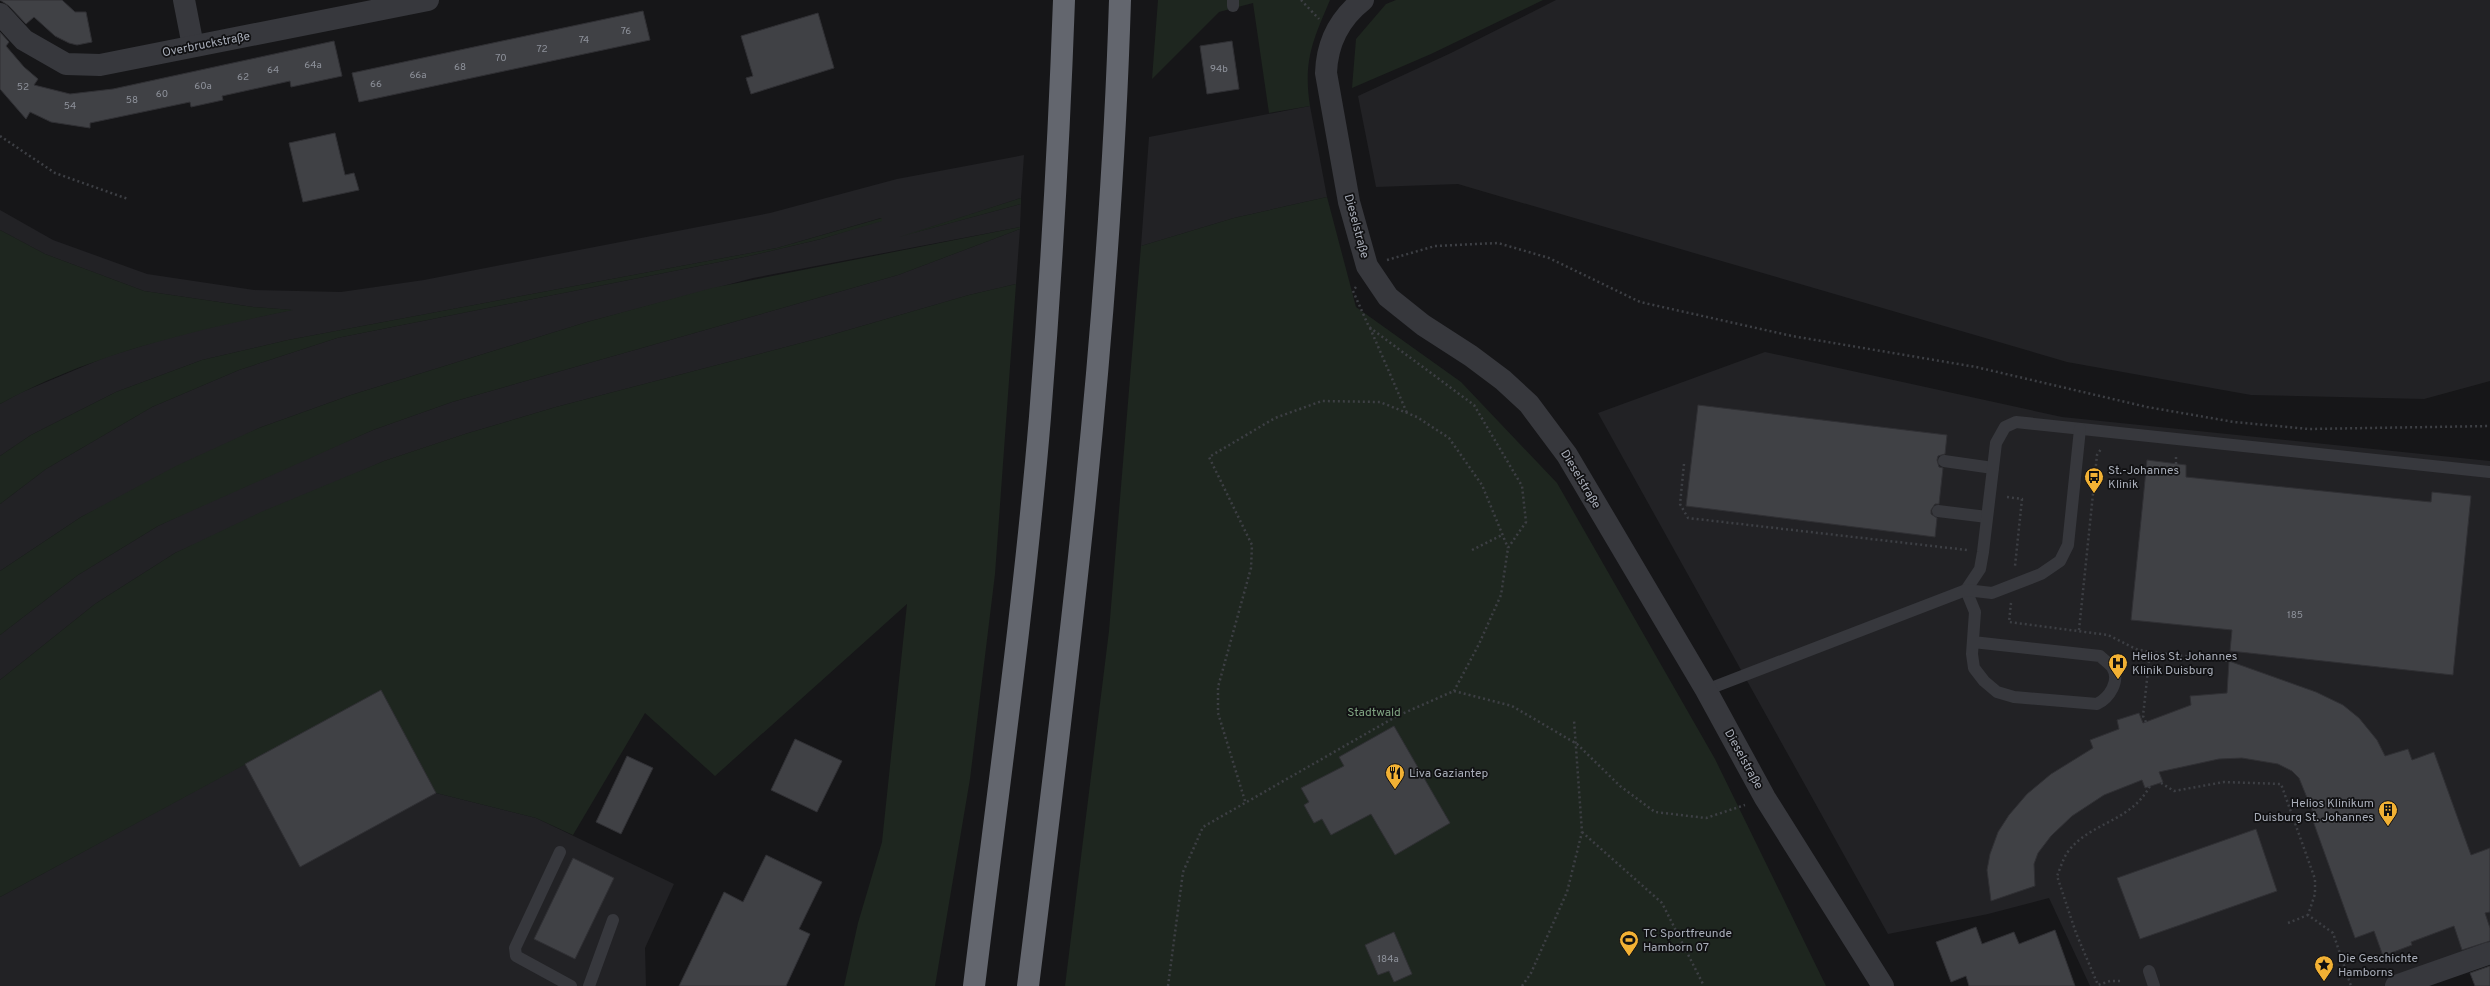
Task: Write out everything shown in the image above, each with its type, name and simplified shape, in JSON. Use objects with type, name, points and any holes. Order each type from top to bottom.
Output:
[{"type":"highway","points":[[974,986],[1020,619],[1040,418],[1060,115],[1064,0]]},
{"type":"highway","points":[[1028,986],[1073,626],[1095,409],[1117,106],[1120,0]]},
{"type":"street","points":[[184,0],[193,46]]},
{"type":"street","name":"Overbruckstraße","points":[[0,14],[24,40],[66,64],[100,65],[428,0]]},
{"type":"street","name":"Dieselstraße","points":[[1364,0],[1348,12],[1334,35],[1327,56],[1329,96],[1349,202],[1367,266],[1388,297],[1423,325],[1471,356],[1503,380],[1529,404],[1567,455],[1706,690],[1765,798],[1883,986]]},
{"type":"street","points":[[2396,986],[2490,953]]},
{"type":"lane","points":[[1966,590],[1980,569],[1996,443],[2005,427],[2016,422],[2490,472]]},
{"type":"lane","points":[[1706,690],[1966,590],[1992,593],[2041,574],[2060,561],[2068,545],[2080,429]]},
{"type":"lane","points":[[1944,461],[1993,468]]},
{"type":"lane","points":[[1938,511],[1987,517]]},
{"type":"lane","points":[[1966,590],[1975,612],[1973,642],[1974,668],[1984,681],[1997,692],[2014,697],[2097,704],[2107,699],[2115,684],[2113,668],[2100,656],[1973,642]]},
{"type":"lane","points":[[560,852],[515,948],[516,956],[571,986]]},
{"type":"lane","points":[[589,986],[613,920]]},
{"type":"lane","points":[[2149,971],[2154,986]]},
{"type":"path","points":[[0,136],[55,173],[128,199]]},
{"type":"path","points":[[1408,414],[1353,291],[1367,266],[1435,246],[1498,243],[1549,258],[1640,302],[1792,336],[1976,367],[2147,407],[2234,422],[2309,429],[2490,426]]},
{"type":"path","points":[[1369,327],[1474,405],[1522,486],[1526,522],[1508,548],[1502,595],[1479,644],[1454,691]]},
{"type":"path","points":[[1245,801],[1218,713],[1218,687],[1252,568],[1252,545],[1209,457],[1275,418],[1322,401],[1380,402],[1408,414],[1448,438],[1482,485],[1508,548]]},
{"type":"path","points":[[2079,630],[2097,455],[2100,449],[2108,447]]},
{"type":"path","points":[[2169,454],[2176,455],[2176,464]]},
{"type":"path","points":[[1684,464],[1680,504],[1688,518],[1983,552]]},
{"type":"path","points":[[2002,496],[2022,499],[2010,622],[2108,635],[2136,649],[2150,652],[2229,661]]},
{"type":"path","points":[[1472,550],[1502,535]]},
{"type":"path","points":[[2146,722],[2143,716],[2150,652]]},
{"type":"path","points":[[1168,986],[1183,872],[1203,826],[1397,716],[1454,691],[1512,706],[1577,744],[1620,786],[1655,812],[1706,818],[1765,798]]},
{"type":"path","points":[[1522,986],[1531,973],[1568,892],[1582,832],[1577,744],[1574,720]]},
{"type":"path","points":[[2161,783],[2174,791],[2224,782],[2281,784],[2315,878],[2315,894],[2308,915],[2288,923]]},
{"type":"path","points":[[2120,981],[2110,981],[2098,985],[2076,933],[2057,876],[2067,853],[2090,833],[2125,814],[2142,801],[2150,786]]},
{"type":"path","points":[[1582,832],[1662,903],[1704,986]]},
{"type":"path","points":[[2308,915],[2333,933],[2351,986]]},
{"type":"shaded area","points":[[1556,0],[2490,0],[2490,381],[2424,399],[2251,395],[2067,362],[1458,184],[1376,187],[1358,96],[1451,53]]},
{"type":"shaded area","points":[[1310,106],[1327,197],[1234,218],[1141,246],[1149,137]]},
{"type":"shaded area","points":[[1024,155],[1021,198],[913,233],[1021,204],[1020,227],[753,278],[587,322],[351,395],[259,428],[81,517],[0,571],[0,504],[46,469],[152,407],[239,370],[337,338],[749,256],[821,239],[882,220],[881,218],[777,248],[288,340],[202,360],[116,392],[31,435],[0,456],[0,404],[20,393],[106,357],[194,330],[291,310],[253,307],[144,291],[45,254],[0,230],[0,210],[53,240],[147,274],[254,290],[341,292],[424,280],[770,213],[897,179]]},
{"type":"shaded area","points":[[1020,229],[1016,284],[969,295],[824,337],[556,407],[465,434],[384,461],[175,553],[95,604],[0,680],[0,635],[78,575],[158,526],[251,482],[373,430],[452,402],[898,275]]},
{"type":"shaded area","name":"Helios St. Johannes Klinik Duisburg","points":[[1765,352],[2062,417],[2490,461],[2490,948],[2385,986],[2090,986],[2049,898],[1988,914],[1888,934],[1598,413]]},
{"type":"shaded area","points":[[381,690],[436,793],[536,818],[674,884],[645,948],[646,986],[0,986],[0,897]]},
{"type":"green space","points":[[1158,0],[1330,0],[1314,39],[1311,51],[1308,76],[1310,106],[1269,113],[1253,3],[1219,12],[1152,79]]},
{"type":"green space","points":[[1396,0],[1543,0],[1431,54],[1352,88],[1356,39],[1386,4]]},
{"type":"green space","name":"Stadtwald","points":[[1327,197],[1356,307],[1461,382],[1557,483],[1715,759],[1826,986],[1065,986],[1109,631],[1141,246],[1234,218]]},
{"type":"green space","points":[[1021,198],[1021,204],[899,237]]},
{"type":"green space","points":[[882,218],[882,221],[821,239],[749,256],[337,338],[239,370],[152,407],[46,469],[0,504],[0,456],[31,435],[116,392],[202,360],[288,340],[777,248]]},
{"type":"green space","points":[[1020,227],[1020,229],[898,275],[452,402],[373,430],[158,526],[78,575],[0,635],[0,571],[81,517],[176,466],[259,428],[351,395],[587,322],[712,288]]},
{"type":"green space","points":[[0,230],[45,254],[144,291],[253,307],[293,310],[217,327],[143,346],[70,371],[35,386],[0,404]]},
{"type":"green space","points":[[1016,284],[995,574],[970,779],[935,986],[844,986],[858,923],[882,842],[907,604],[715,776],[645,713],[573,835],[536,818],[436,793],[381,691],[0,897],[0,680],[95,604],[175,553],[261,512],[384,461],[465,434],[556,407],[824,337],[969,295]]},
{"type":"building","points":[[0,0],[62,0],[75,12],[86,12],[92,42],[77,45],[69,43],[55,36],[34,17],[26,24],[9,6]]},
{"type":"building","points":[[643,11],[650,40],[359,102],[352,73]]},
{"type":"building","points":[[818,13],[834,68],[751,94],[746,78],[753,76],[741,36]]},
{"type":"building","points":[[0,32],[9,42],[6,46],[24,67],[38,79],[34,85],[70,94],[113,89],[334,41],[342,76],[291,87],[290,81],[222,96],[223,100],[191,107],[190,102],[90,123],[90,128],[51,122],[30,112],[26,119],[0,89]]},
{"type":"building","points":[[1232,41],[1239,89],[1207,94],[1200,46]]},
{"type":"building","points":[[335,133],[345,175],[354,173],[359,190],[303,202],[289,143]]},
{"type":"building","points":[[1698,405],[1947,435],[1945,454],[1938,456],[1937,460],[1939,467],[1943,468],[1939,504],[1935,504],[1931,510],[1931,514],[1937,518],[1935,537],[1686,506]]},
{"type":"building","name":"Helios St. Johannes Klinik Duisburg","points":[[2147,460],[2186,465],[2186,477],[2431,502],[2432,492],[2471,496],[2453,675],[2230,651],[2232,630],[2131,620]]},
{"type":"building","name":"Helios Klinikum Duisburg St. Johannes","points":[[2229,661],[2316,692],[2343,705],[2359,718],[2377,740],[2385,756],[2408,749],[2412,760],[2434,752],[2471,855],[2490,848],[2490,912],[2485,913],[2490,928],[2490,941],[2462,950],[2454,926],[2411,942],[2412,945],[2383,956],[2374,931],[2355,938],[2313,821],[2316,820],[2299,778],[2292,771],[2278,764],[2242,758],[2219,759],[2159,772],[2163,782],[2145,788],[2142,780],[2104,795],[2072,816],[2051,836],[2038,853],[2034,864],[2035,886],[1991,901],[1987,870],[1990,854],[1998,832],[2009,815],[2027,794],[2051,774],[2093,748],[2090,740],[2119,729],[2117,720],[2139,713],[2143,723],[2191,705],[2190,696],[2227,693]]},
{"type":"building","points":[[381,690],[436,793],[300,867],[245,764]]},
{"type":"building","name":"Liva Gaziantep","points":[[1394,726],[1450,823],[1395,855],[1371,814],[1331,835],[1322,819],[1314,823],[1304,805],[1309,802],[1301,788],[1344,766],[1339,757]]},
{"type":"building","points":[[795,739],[842,761],[817,812],[771,790]]},
{"type":"building","points":[[627,756],[653,768],[621,834],[596,822]]},
{"type":"building","points":[[2256,829],[2277,891],[2140,939],[2117,878]]},
{"type":"building","points":[[766,855],[822,882],[799,929],[810,934],[786,986],[679,986],[724,892],[743,902]]},
{"type":"building","points":[[573,858],[614,878],[575,959],[534,939]]},
{"type":"building","points":[[1976,927],[1982,944],[2014,932],[2019,944],[2055,930],[2075,986],[1969,986],[1966,976],[1951,982],[1936,942]]},
{"type":"building","points":[[1394,932],[1412,974],[1394,982],[1389,971],[1378,975],[1365,945]]},
{"type":"building","points":[[2490,966],[2490,986],[2475,986],[2470,973]]},
{"type":"place","name":"St.-Johannes Klinik","points":[[2094,494]]},
{"type":"place","name":"Helios St. Johannes Klinik Duisburg","points":[[2118,680]]},
{"type":"place","name":"Liva Gaziantep","points":[[1395,790]]},
{"type":"place","name":"Helios Klinikum Duisburg St. Johannes","points":[[2388,827]]},
{"type":"place","name":"TC Sportfreunde Hamborn 07","points":[[1629,957]]},
{"type":"place","name":"Die Geschichte Hamborns","points":[[2324,982]]}]
